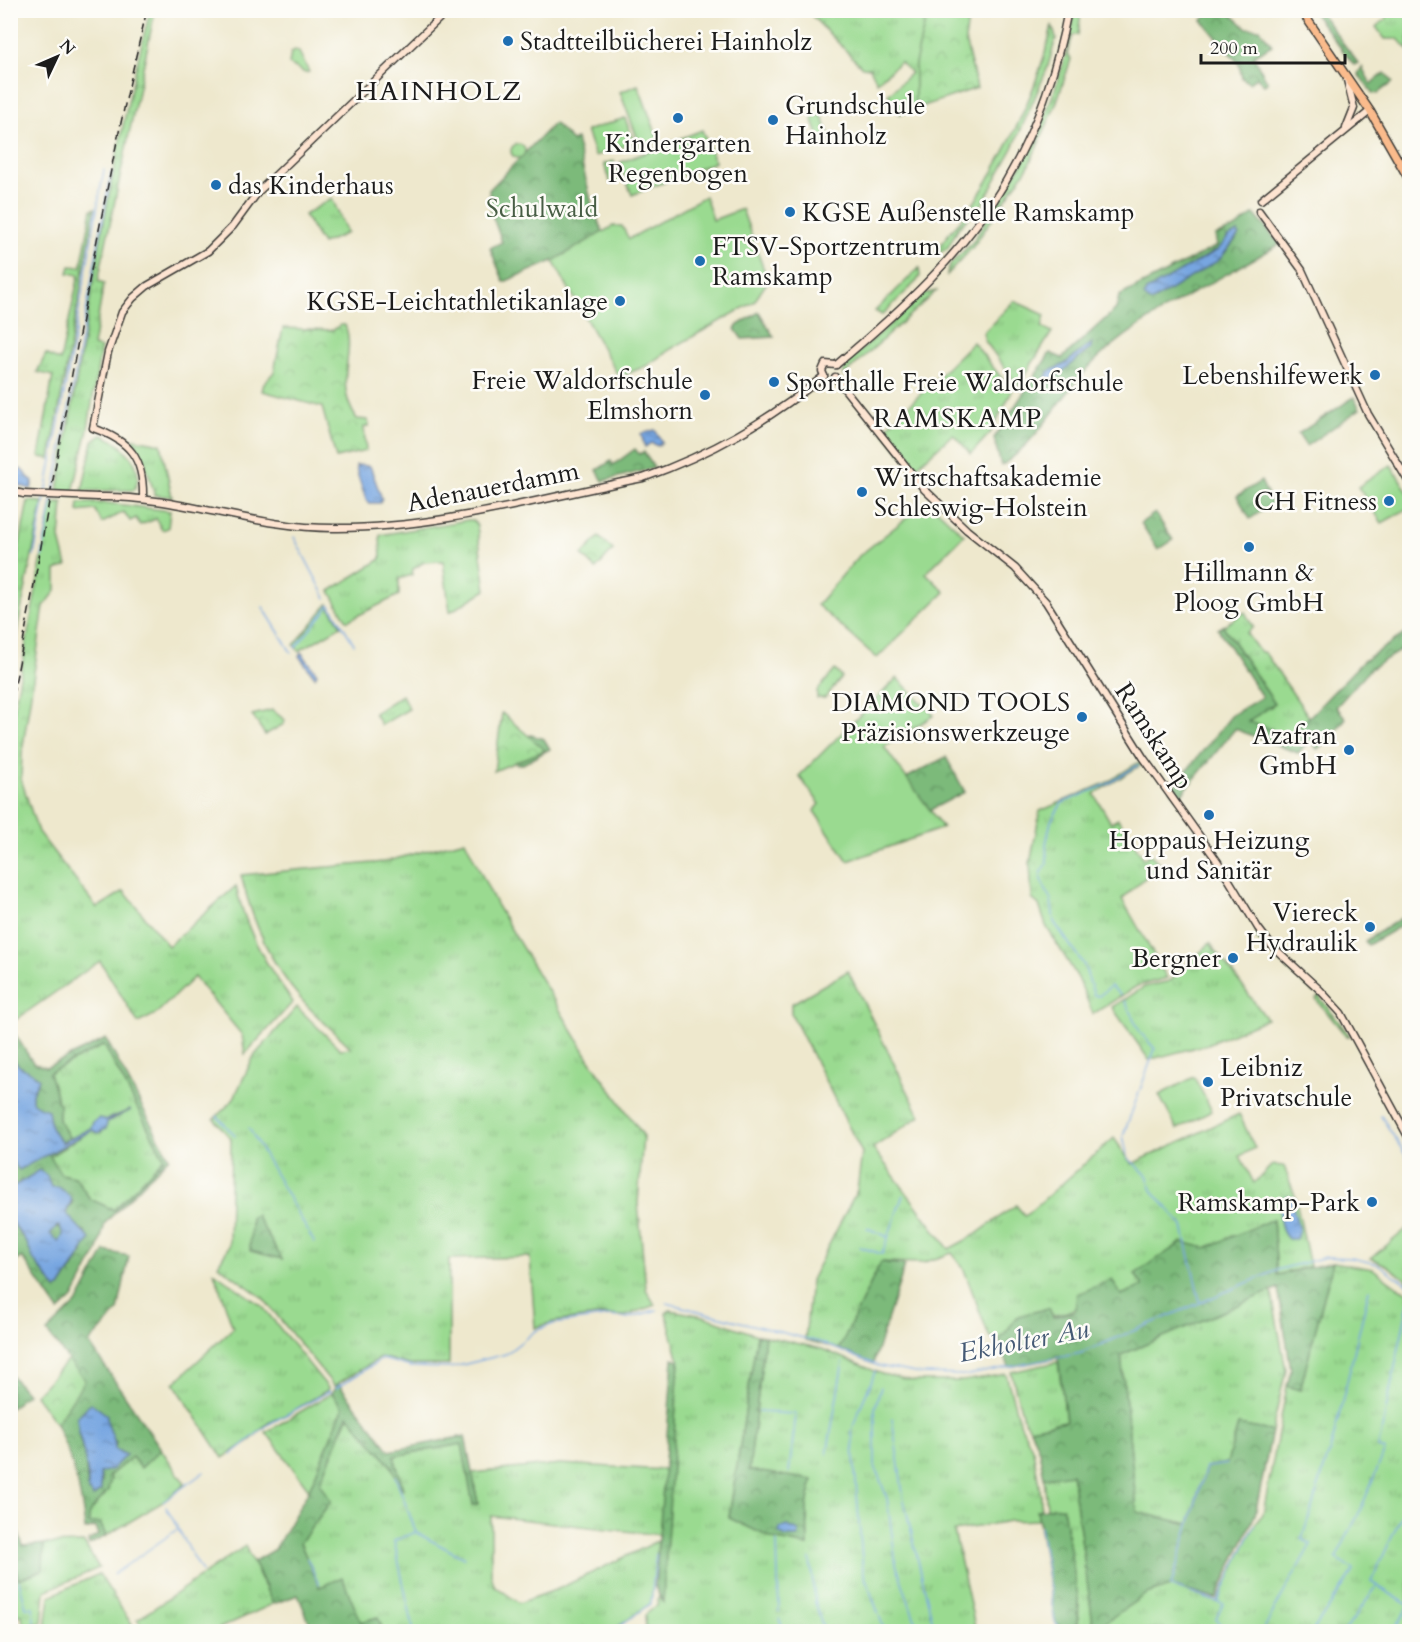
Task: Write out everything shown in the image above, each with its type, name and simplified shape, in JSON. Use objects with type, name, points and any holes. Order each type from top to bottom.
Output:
[{"type":"main road","points":[[1301,10],[1370,111],[1410,181]]},
{"type":"street","points":[[143,498],[137,459],[116,436],[93,428],[108,352],[122,312],[147,286],[208,251],[233,226],[258,192],[448,10]]},
{"type":"street","name":"Adenauerdamm","points":[[10,490],[24,494],[143,498],[251,519],[331,528],[398,526],[643,478],[675,467],[754,427],[824,376],[822,371],[825,364],[831,362],[836,365],[933,274],[966,237],[1006,182],[1032,127],[1052,75],[1068,10]]},
{"type":"street","points":[[1342,133],[1352,117],[1354,108],[1345,74]]},
{"type":"street","points":[[1261,200],[1370,111]]},
{"type":"street","points":[[1259,211],[1302,270],[1368,414],[1410,484]]},
{"type":"street","points":[[824,376],[830,379],[835,377],[838,373],[836,365]]},
{"type":"street","name":"Ramskamp","points":[[835,377],[930,495],[967,530],[1015,568],[1046,602],[1152,772],[1213,855],[1258,928],[1271,945],[1325,994],[1341,1013],[1410,1140]]},
{"type":"green space","points":[[150,11],[155,11],[98,281],[104,283],[93,346],[101,348],[87,434],[73,492],[58,491],[110,190]]},
{"type":"green space","points":[[818,11],[922,11],[925,22],[915,64],[915,109],[900,114],[888,95],[911,73],[900,62],[877,82],[870,68],[862,67],[812,16]]},
{"type":"green space","points":[[956,11],[969,13],[965,40],[977,88],[915,109],[915,64],[925,22]]},
{"type":"green space","points":[[1075,11],[1081,11],[1078,35],[1073,35],[1067,54],[1071,59],[1056,104],[1028,167],[972,248],[947,275],[954,260],[974,240],[1021,166],[1045,116],[1054,91],[1070,38]]},
{"type":"green space","points":[[1212,11],[1227,11],[1247,28],[1260,29],[1272,45],[1253,56],[1268,83],[1264,85],[1257,77],[1249,83],[1242,78],[1239,64],[1202,20]]},
{"type":"green space","points":[[1312,11],[1319,11],[1358,63],[1354,65]]},
{"type":"green space","points":[[1383,11],[1409,11],[1409,50],[1398,39],[1385,39],[1376,27],[1387,18]]},
{"type":"green space","points":[[1052,25],[1056,38],[1047,69],[1013,148],[981,206],[958,228],[947,249],[936,254],[941,244],[974,203],[1010,140],[1031,95]]},
{"type":"green space","points":[[295,50],[299,52],[309,72],[305,73],[289,64],[291,52]]},
{"type":"green space","points":[[1362,67],[1371,84],[1385,73],[1393,82],[1373,94],[1358,74]]},
{"type":"green space","points":[[638,85],[659,141],[641,148],[620,92]]},
{"type":"green space","points":[[822,115],[831,140],[821,144],[812,118]]},
{"type":"green space","points":[[625,118],[634,143],[595,156],[586,131]]},
{"type":"green space","name":"Schulwald","points":[[554,123],[572,141],[576,139],[593,209],[603,232],[553,261],[504,282],[490,248],[502,242],[491,212],[489,190]]},
{"type":"green space","points":[[702,130],[715,162],[632,195],[619,163]]},
{"type":"green space","points":[[518,144],[523,146],[525,151],[523,156],[518,158],[513,156],[511,151],[513,146]]},
{"type":"green space","points":[[614,161],[621,180],[611,184],[604,164]]},
{"type":"green space","points":[[705,196],[713,220],[742,209],[768,281],[754,302],[671,349],[646,366],[619,377],[553,261],[613,226],[622,226],[629,239]]},
{"type":"green space","points":[[332,198],[347,233],[322,244],[304,215]]},
{"type":"green space","points":[[95,208],[50,459],[39,457],[53,376],[37,372],[46,354],[60,361],[79,275],[68,273],[70,266],[81,267],[92,209]]},
{"type":"green space","points":[[1254,214],[1280,244],[1162,311],[1118,341],[1085,371],[1028,443],[1001,466],[994,438],[1050,353],[1062,358],[1116,309],[1119,296],[1217,246],[1215,236],[1235,228]],"holes":[[[1237,238],[1219,260],[1190,275],[1163,295],[1156,286]]]},
{"type":"green space","points":[[919,268],[920,276],[917,281],[882,315],[875,311]]},
{"type":"green space","points":[[936,291],[843,376],[844,366],[923,294]]},
{"type":"green space","points":[[1014,301],[1045,315],[1042,327],[1052,332],[1018,386],[985,341],[983,333]]},
{"type":"green space","points":[[759,312],[774,337],[742,339],[735,329]]},
{"type":"green space","points":[[340,325],[345,325],[348,336],[346,393],[357,419],[368,420],[369,426],[364,427],[366,451],[336,458],[322,407],[262,391],[264,383],[274,372],[283,328],[333,330]]},
{"type":"green space","points":[[973,342],[1012,391],[991,432],[971,454],[953,434],[914,469],[883,431]]},
{"type":"green space","points":[[1354,397],[1360,409],[1306,446],[1298,434]]},
{"type":"green space","points":[[102,435],[118,444],[131,457],[137,473],[134,490],[82,491],[93,441]]},
{"type":"green space","points":[[129,438],[161,444],[172,497],[155,495],[144,460]]},
{"type":"green space","points":[[635,449],[639,454],[644,452],[654,468],[603,481],[597,470],[611,461],[613,465]]},
{"type":"green space","name":"CH Fitness","points":[[1391,465],[1409,494],[1409,508],[1382,523],[1358,487]]},
{"type":"green space","points":[[1261,481],[1272,504],[1250,519],[1237,496]]},
{"type":"green space","points":[[28,501],[43,502],[11,660],[11,588]]},
{"type":"green space","points":[[928,501],[964,535],[926,573],[945,592],[877,658],[817,605],[859,556]]},
{"type":"green space","points":[[52,503],[63,503],[60,539],[67,566],[56,570],[56,591],[44,606],[22,753],[21,779],[38,832],[97,908],[124,891],[168,946],[236,886],[245,917],[258,947],[293,1002],[245,1054],[242,1035],[194,977],[156,1014],[138,1023],[100,961],[11,1023],[11,725]]},
{"type":"green space","points":[[79,503],[108,503],[170,511],[168,528],[162,530],[156,519],[140,525],[136,518],[130,521],[124,512],[102,523],[95,510],[78,512]]},
{"type":"green space","points":[[1155,513],[1173,540],[1158,550],[1141,523]]},
{"type":"green space","points":[[473,520],[477,526],[486,590],[450,612],[443,561],[424,562],[413,569],[412,575],[399,579],[399,595],[347,621],[330,591],[381,559],[380,535]]},
{"type":"green space","points":[[599,537],[613,550],[596,569],[582,555]]},
{"type":"green space","points":[[328,604],[341,626],[299,651],[294,645]]},
{"type":"green space","points":[[1245,612],[1253,627],[1246,633],[1259,651],[1265,653],[1309,717],[1290,737],[1247,721],[1275,704],[1223,626]]},
{"type":"green space","points":[[1223,626],[1275,704],[1248,721],[1290,737],[1363,661],[1409,631],[1409,645],[1370,669],[1336,707],[1346,718],[1326,744],[1317,749],[1310,740],[1298,753],[1235,729],[1178,799],[1171,790],[1232,715],[1262,697],[1218,629]]},
{"type":"green space","points":[[835,670],[842,677],[825,698],[817,698],[817,691]]},
{"type":"green space","points":[[897,678],[934,715],[884,747],[943,828],[848,861],[814,811],[820,804],[799,776]]},
{"type":"green space","points":[[402,695],[409,709],[381,725],[374,713]]},
{"type":"green space","points":[[272,710],[285,720],[284,724],[265,735],[252,715]]},
{"type":"green space","points":[[502,713],[545,750],[494,771]]},
{"type":"green space","points":[[531,735],[544,739],[550,749],[523,764],[516,764],[511,756],[519,739]]},
{"type":"green space","points":[[946,757],[965,792],[930,810],[906,778]]},
{"type":"green space","points":[[1139,762],[1141,765],[1094,794],[1111,823],[1118,819],[1144,859],[1150,854],[1160,864],[1122,899],[1167,978],[1137,986],[1093,1014],[1078,978],[1046,926],[1039,905],[1032,899],[1030,863],[1040,811],[1108,782]]},
{"type":"green space","points":[[465,840],[497,906],[590,1060],[643,1135],[638,1203],[646,1289],[655,1305],[626,1316],[603,1315],[553,1322],[535,1328],[530,1257],[449,1259],[449,1365],[410,1365],[381,1357],[334,1386],[263,1298],[218,1265],[229,1246],[231,1139],[214,1119],[233,1100],[254,1056],[297,1007],[340,1049],[351,1048],[307,1006],[280,971],[257,925],[241,875],[384,862]]},
{"type":"green space","points":[[1409,913],[1409,921],[1368,945],[1365,941]]},
{"type":"green space","points":[[1257,933],[1285,961],[1284,965],[1255,937]]},
{"type":"green space","points":[[1210,943],[1267,1019],[1208,1044],[1149,1060],[1112,1007],[1144,987],[1170,981]]},
{"type":"green space","points":[[1291,967],[1314,990],[1314,993],[1288,970]]},
{"type":"green space","points":[[848,971],[920,1116],[873,1148],[949,1249],[975,1235],[1016,1205],[1025,1216],[1114,1138],[1132,1164],[1239,1114],[1255,1148],[1240,1156],[1254,1183],[1272,1165],[1284,1166],[1295,1196],[1310,1266],[1277,1275],[1273,1219],[1206,1248],[1182,1243],[1135,1275],[1144,1286],[1121,1295],[1112,1280],[1088,1300],[1070,1311],[1061,1314],[1019,1316],[999,1341],[989,1336],[963,1267],[952,1253],[923,1263],[881,1262],[839,1349],[805,1340],[811,1280],[857,1190],[862,1153],[791,1013],[791,1004]]},
{"type":"green space","points":[[1321,995],[1321,999],[1350,1036],[1347,1037],[1316,999]]},
{"type":"green space","points":[[11,1028],[34,1064],[47,1067],[106,1039],[169,1157],[105,1223],[98,1250],[73,1298],[59,1311],[22,1257],[11,1264],[10,1220],[27,1243],[33,1259],[56,1289],[60,1288],[83,1253],[85,1231],[77,1228],[66,1213],[73,1201],[51,1187],[47,1176],[40,1171],[11,1188],[11,1160],[19,1169],[64,1145],[65,1147],[50,1156],[61,1174],[75,1177],[90,1199],[114,1210],[164,1158],[104,1045],[49,1073],[59,1105],[59,1120],[70,1139],[62,1143],[51,1128],[48,1110],[39,1108],[32,1101],[32,1093],[37,1084],[15,1060]]},
{"type":"green space","points":[[104,1045],[164,1158],[114,1210],[90,1199],[75,1177],[61,1175],[49,1156],[92,1130],[98,1133],[106,1129],[107,1122],[130,1110],[106,1120],[100,1118],[93,1122],[91,1128],[70,1139],[59,1120],[59,1105],[49,1073]]},
{"type":"green space","points":[[1194,1077],[1212,1111],[1177,1129],[1159,1095]]},
{"type":"green space","points":[[256,1215],[282,1259],[250,1251],[251,1217]]},
{"type":"green space","points":[[1273,1219],[1277,1275],[1333,1262],[1300,1390],[1287,1386],[1291,1370],[1278,1288],[1121,1355],[1137,1512],[1189,1524],[1206,1467],[1227,1463],[1238,1425],[1272,1431],[1255,1515],[1216,1599],[1171,1586],[1146,1594],[1094,1630],[1072,1474],[1044,1478],[1039,1451],[1030,1428],[1066,1421],[1058,1358],[1009,1367],[999,1341],[1018,1316],[1049,1308],[1053,1317],[1075,1311],[1077,1294],[1112,1280],[1121,1295],[1143,1286],[1135,1274],[1182,1242],[1206,1248]]},
{"type":"green space","points":[[57,1227],[62,1229],[64,1234],[62,1239],[57,1241],[52,1239],[50,1234],[52,1229]]},
{"type":"green space","points":[[1409,1227],[1409,1282],[1388,1266],[1371,1258]]},
{"type":"green space","points":[[105,1251],[129,1256],[118,1311],[89,1343],[161,1449],[141,1468],[132,1457],[109,1476],[111,1479],[108,1491],[89,1513],[89,1524],[100,1523],[106,1536],[89,1545],[88,1541],[98,1535],[95,1527],[85,1530],[75,1476],[56,1424],[84,1380],[47,1332],[78,1302]],"holes":[[[78,1434],[116,1441],[115,1449],[125,1455],[100,1473],[102,1482],[88,1489],[85,1456]]]},
{"type":"green space","points":[[881,1262],[905,1265],[873,1364],[839,1349]]},
{"type":"green space","points":[[1333,1262],[1373,1269],[1409,1292],[1409,1631],[1078,1630],[1079,1603],[1054,1507],[1047,1508],[1044,1478],[1072,1473],[1094,1629],[1146,1594],[1171,1586],[1217,1602],[1255,1524],[1263,1514],[1287,1386],[1300,1390]]},
{"type":"green space","points":[[214,1272],[262,1306],[329,1389],[290,1413],[268,1423],[251,1440],[223,1458],[174,1383],[233,1328]]},
{"type":"green space","points":[[1271,1290],[1286,1370],[1272,1431],[1238,1425],[1227,1464],[1206,1467],[1189,1524],[1137,1512],[1121,1355]]},
{"type":"green space","points":[[670,1310],[703,1316],[757,1335],[729,1517],[773,1539],[808,1546],[807,1505],[813,1480],[749,1471],[765,1336],[822,1349],[882,1374],[914,1381],[963,1381],[1006,1374],[1019,1421],[1033,1450],[1041,1496],[1041,1510],[1037,1511],[1039,1520],[1010,1521],[954,1531],[976,1631],[646,1631],[645,1615],[657,1605],[659,1595],[662,1601],[679,1361],[666,1313]]},
{"type":"green space","points":[[757,1335],[765,1336],[749,1470],[813,1480],[807,1505],[808,1546],[773,1539],[729,1518]]},
{"type":"green space","points":[[673,1359],[679,1361],[663,1602],[655,1587]]},
{"type":"green space","points":[[68,1360],[85,1380],[56,1424],[35,1395]]},
{"type":"green space","points":[[1058,1362],[1066,1421],[1030,1428],[1023,1418],[1011,1372]]},
{"type":"green space","points":[[10,1374],[27,1394],[11,1408],[10,1408]]},
{"type":"green space","points":[[338,1383],[390,1451],[465,1436],[478,1504],[473,1505],[462,1444],[394,1456],[403,1489],[401,1490],[392,1467],[348,1415],[320,1484],[331,1501],[300,1543],[320,1587],[342,1577],[361,1622],[378,1617],[383,1631],[313,1631],[298,1595],[273,1604],[254,1561],[275,1549],[309,1490],[343,1408],[332,1393]]},
{"type":"green space","points":[[332,1393],[343,1408],[309,1490],[266,1432]]},
{"type":"green space","points":[[349,1415],[392,1467],[403,1489],[394,1456],[462,1444],[474,1505],[478,1503],[472,1473],[560,1464],[665,1470],[660,1535],[491,1516],[491,1574],[494,1585],[519,1603],[558,1589],[658,1541],[651,1603],[612,1631],[383,1631],[378,1617],[361,1622],[320,1587],[300,1543],[331,1501],[319,1484]]},
{"type":"green space","points":[[161,1449],[185,1484],[163,1502],[106,1536],[100,1523],[89,1524],[89,1513],[108,1491],[109,1476],[132,1457],[141,1468]]},
{"type":"green space","points":[[1063,1507],[1079,1603],[1076,1631],[1062,1631],[1055,1622],[1037,1511]]},
{"type":"green space","points":[[11,1510],[23,1546],[44,1544],[43,1570],[19,1579],[11,1557]]},
{"type":"green space","points":[[84,1543],[99,1568],[45,1591],[42,1623],[23,1625],[22,1615],[11,1616],[10,1557],[18,1579],[43,1570],[44,1544]]},
{"type":"green space","points":[[245,1546],[273,1604],[220,1628],[221,1631],[146,1631],[137,1620]]},
{"type":"green space","points":[[99,1574],[136,1631],[12,1631],[46,1628],[50,1596]]},
{"type":"water","points":[[1238,232],[1239,235],[1219,260],[1151,302],[1144,296],[1146,291],[1218,250],[1228,237]]},
{"type":"water","points":[[1092,343],[1091,348],[1045,385],[1043,382],[1049,371],[1063,365]]},
{"type":"water","points":[[655,430],[662,442],[658,446],[651,443],[645,447],[641,434]]},
{"type":"water","points":[[356,465],[370,466],[382,499],[380,503],[368,503],[360,484]]},
{"type":"water","points":[[21,469],[33,482],[31,489],[11,483],[11,474]]},
{"type":"water","points":[[301,652],[317,673],[315,677],[299,656]]},
{"type":"water","points":[[11,1055],[17,1064],[39,1079],[32,1093],[32,1101],[48,1110],[51,1128],[62,1143],[91,1128],[93,1122],[100,1118],[106,1120],[131,1110],[107,1122],[106,1129],[98,1133],[92,1130],[19,1170],[11,1160]]},
{"type":"water","points":[[40,1170],[47,1176],[51,1187],[59,1187],[72,1199],[66,1213],[90,1239],[60,1288],[56,1289],[33,1259],[27,1243],[11,1220],[11,1188]],"holes":[[[57,1226],[60,1226],[63,1235],[59,1242],[50,1234]]]},
{"type":"water","points":[[1285,1196],[1291,1196],[1293,1199],[1299,1230],[1296,1239],[1288,1239],[1282,1230],[1280,1212]]},
{"type":"water","points":[[91,1403],[107,1415],[115,1449],[126,1455],[112,1469],[100,1473],[101,1490],[93,1497],[88,1489],[77,1417]]},
{"type":"water","points":[[787,1526],[799,1531],[798,1537],[786,1537],[779,1533],[780,1528]]},
{"type":"waterway","points":[[46,494],[104,170]]},
{"type":"waterway","points":[[54,493],[111,172]]},
{"type":"waterway","points":[[34,555],[45,498]]},
{"type":"waterway","points":[[42,557],[53,498]]},
{"type":"waterway","points":[[294,537],[326,598]]},
{"type":"waterway","points":[[295,648],[330,605],[354,644]]},
{"type":"waterway","points":[[263,607],[291,652]]},
{"type":"waterway","points":[[1120,995],[1111,986],[1099,996],[1094,995],[1084,965],[1054,922],[1051,900],[1041,880],[1041,873],[1047,864],[1046,844],[1051,821],[1062,803],[1108,784],[1138,765]]},
{"type":"waterway","points":[[1125,1001],[1140,1032],[1155,1049],[1123,1136],[1128,1158],[1147,1175],[1152,1190],[1183,1226],[1200,1302]]},
{"type":"waterway","points":[[217,1116],[235,1136]]},
{"type":"waterway","points":[[1381,1116],[1410,1162]]},
{"type":"waterway","points":[[249,1128],[314,1242]]},
{"type":"waterway","points":[[860,1247],[882,1254],[903,1195]]},
{"type":"waterway","points":[[867,1228],[888,1237]]},
{"type":"waterway","name":"Ekholter Au","points":[[667,1303],[819,1342],[879,1366],[921,1374],[968,1375],[1081,1353],[1280,1269],[1326,1257],[1351,1258],[1378,1264],[1410,1286]]},
{"type":"waterway","points":[[1262,1632],[1311,1544],[1302,1539],[1333,1440],[1369,1290]]},
{"type":"waterway","points":[[1312,1632],[1354,1570],[1336,1558],[1360,1511],[1385,1450],[1378,1448],[1409,1300]]},
{"type":"waterway","name":"Ekholter Au","points":[[336,1388],[382,1359],[411,1367],[450,1368],[506,1354],[535,1331],[553,1324],[610,1316],[627,1318],[657,1310]]},
{"type":"waterway","points":[[827,1454],[843,1362]]},
{"type":"waterway","points":[[875,1371],[852,1432],[863,1571],[885,1632]]},
{"type":"waterway","points":[[881,1387],[875,1408],[875,1466],[887,1498],[896,1564],[919,1632]]},
{"type":"waterway","name":"Ekholter Au","points":[[231,1455],[269,1424],[330,1391]]},
{"type":"waterway","points":[[758,1412],[796,1414],[789,1472]]},
{"type":"waterway","points":[[892,1418],[904,1501],[935,1632]]},
{"type":"waterway","points":[[1226,1632],[1216,1619],[1223,1604],[1171,1586],[1206,1467],[1227,1464]]},
{"type":"waterway","points":[[163,1502],[204,1472]]},
{"type":"waterway","points":[[395,1476],[416,1532],[394,1541],[414,1632]]},
{"type":"waterway","points":[[1410,1498],[1371,1582],[1410,1606]]},
{"type":"waterway","points":[[166,1507],[202,1572]]},
{"type":"waterway","points":[[1218,1601],[1255,1524]]},
{"type":"waterway","points":[[1040,1526],[1055,1622],[1062,1632]]},
{"type":"waterway","points":[[114,1574],[178,1529]]},
{"type":"waterway","points":[[417,1533],[464,1558]]},
{"type":"waterway","points":[[777,1542],[779,1612]]},
{"type":"waterway","points":[[612,1632],[651,1603],[656,1554]]},
{"type":"waterway","points":[[307,1558],[319,1584]]},
{"type":"waterway","points":[[810,1559],[815,1601],[824,1632]]},
{"type":"waterway","points":[[19,1581],[26,1607],[33,1607],[34,1622]]},
{"type":"waterway","points":[[1344,1632],[1377,1586]]},
{"type":"waterway","points":[[1393,1632],[1409,1607]]},
{"type":"waterway","points":[[780,1619],[783,1632]]},
{"type":"waterway","points":[[12,1632],[35,1628],[37,1632]]},
{"type":"railway","points":[[10,709],[108,184],[147,10]]},
{"type":"place","name":"Stadtteilbücherei Hainholz","points":[[508,41]]},
{"type":"place","name":"Kindergarten Regenbogen","points":[[678,118]]},
{"type":"place","name":"Grundschule Hainholz","points":[[773,120]]},
{"type":"place","name":"das Kinderhaus","points":[[216,185]]},
{"type":"place","name":"KGSE Außenstelle Ramskamp","points":[[790,212]]},
{"type":"place","name":"FTSV-Sportzentrum Ramskamp","points":[[700,261]]},
{"type":"place","name":"KGSE-Leichtathletikanlage","points":[[620,301]]},
{"type":"place","name":"Lebenshilfewerk","points":[[1375,375]]},
{"type":"place","name":"Sporthalle Freie Waldorfschule","points":[[774,382]]},
{"type":"place","name":"Freie Waldorfschule Elmshorn","points":[[705,395]]},
{"type":"place","name":"Wirtschaftsakademie Schleswig-Holstein","points":[[862,492]]},
{"type":"place","name":"CH Fitness","points":[[1389,501]]},
{"type":"place","name":"Hillmann & Ploog GmbH","points":[[1249,547]]},
{"type":"place","name":"DIAMOND TOOLS Präzisionswerkzeuge","points":[[1082,717]]},
{"type":"place","name":"Azafran GmbH","points":[[1349,750]]},
{"type":"place","name":"Hoppaus Heizung und Sanitär","points":[[1209,815]]},
{"type":"place","name":"Viereck Hydraulik","points":[[1370,927]]},
{"type":"place","name":"Bergner","points":[[1233,958]]},
{"type":"place","name":"Leibniz Privatschule","points":[[1208,1082]]},
{"type":"place","name":"Ramskamp-Park","points":[[1372,1202]]},
{"type":"district","name":"HAINHOLZ","points":[[439,91]]},
{"type":"district","name":"RAMSKAMP","points":[[958,418]]}]
